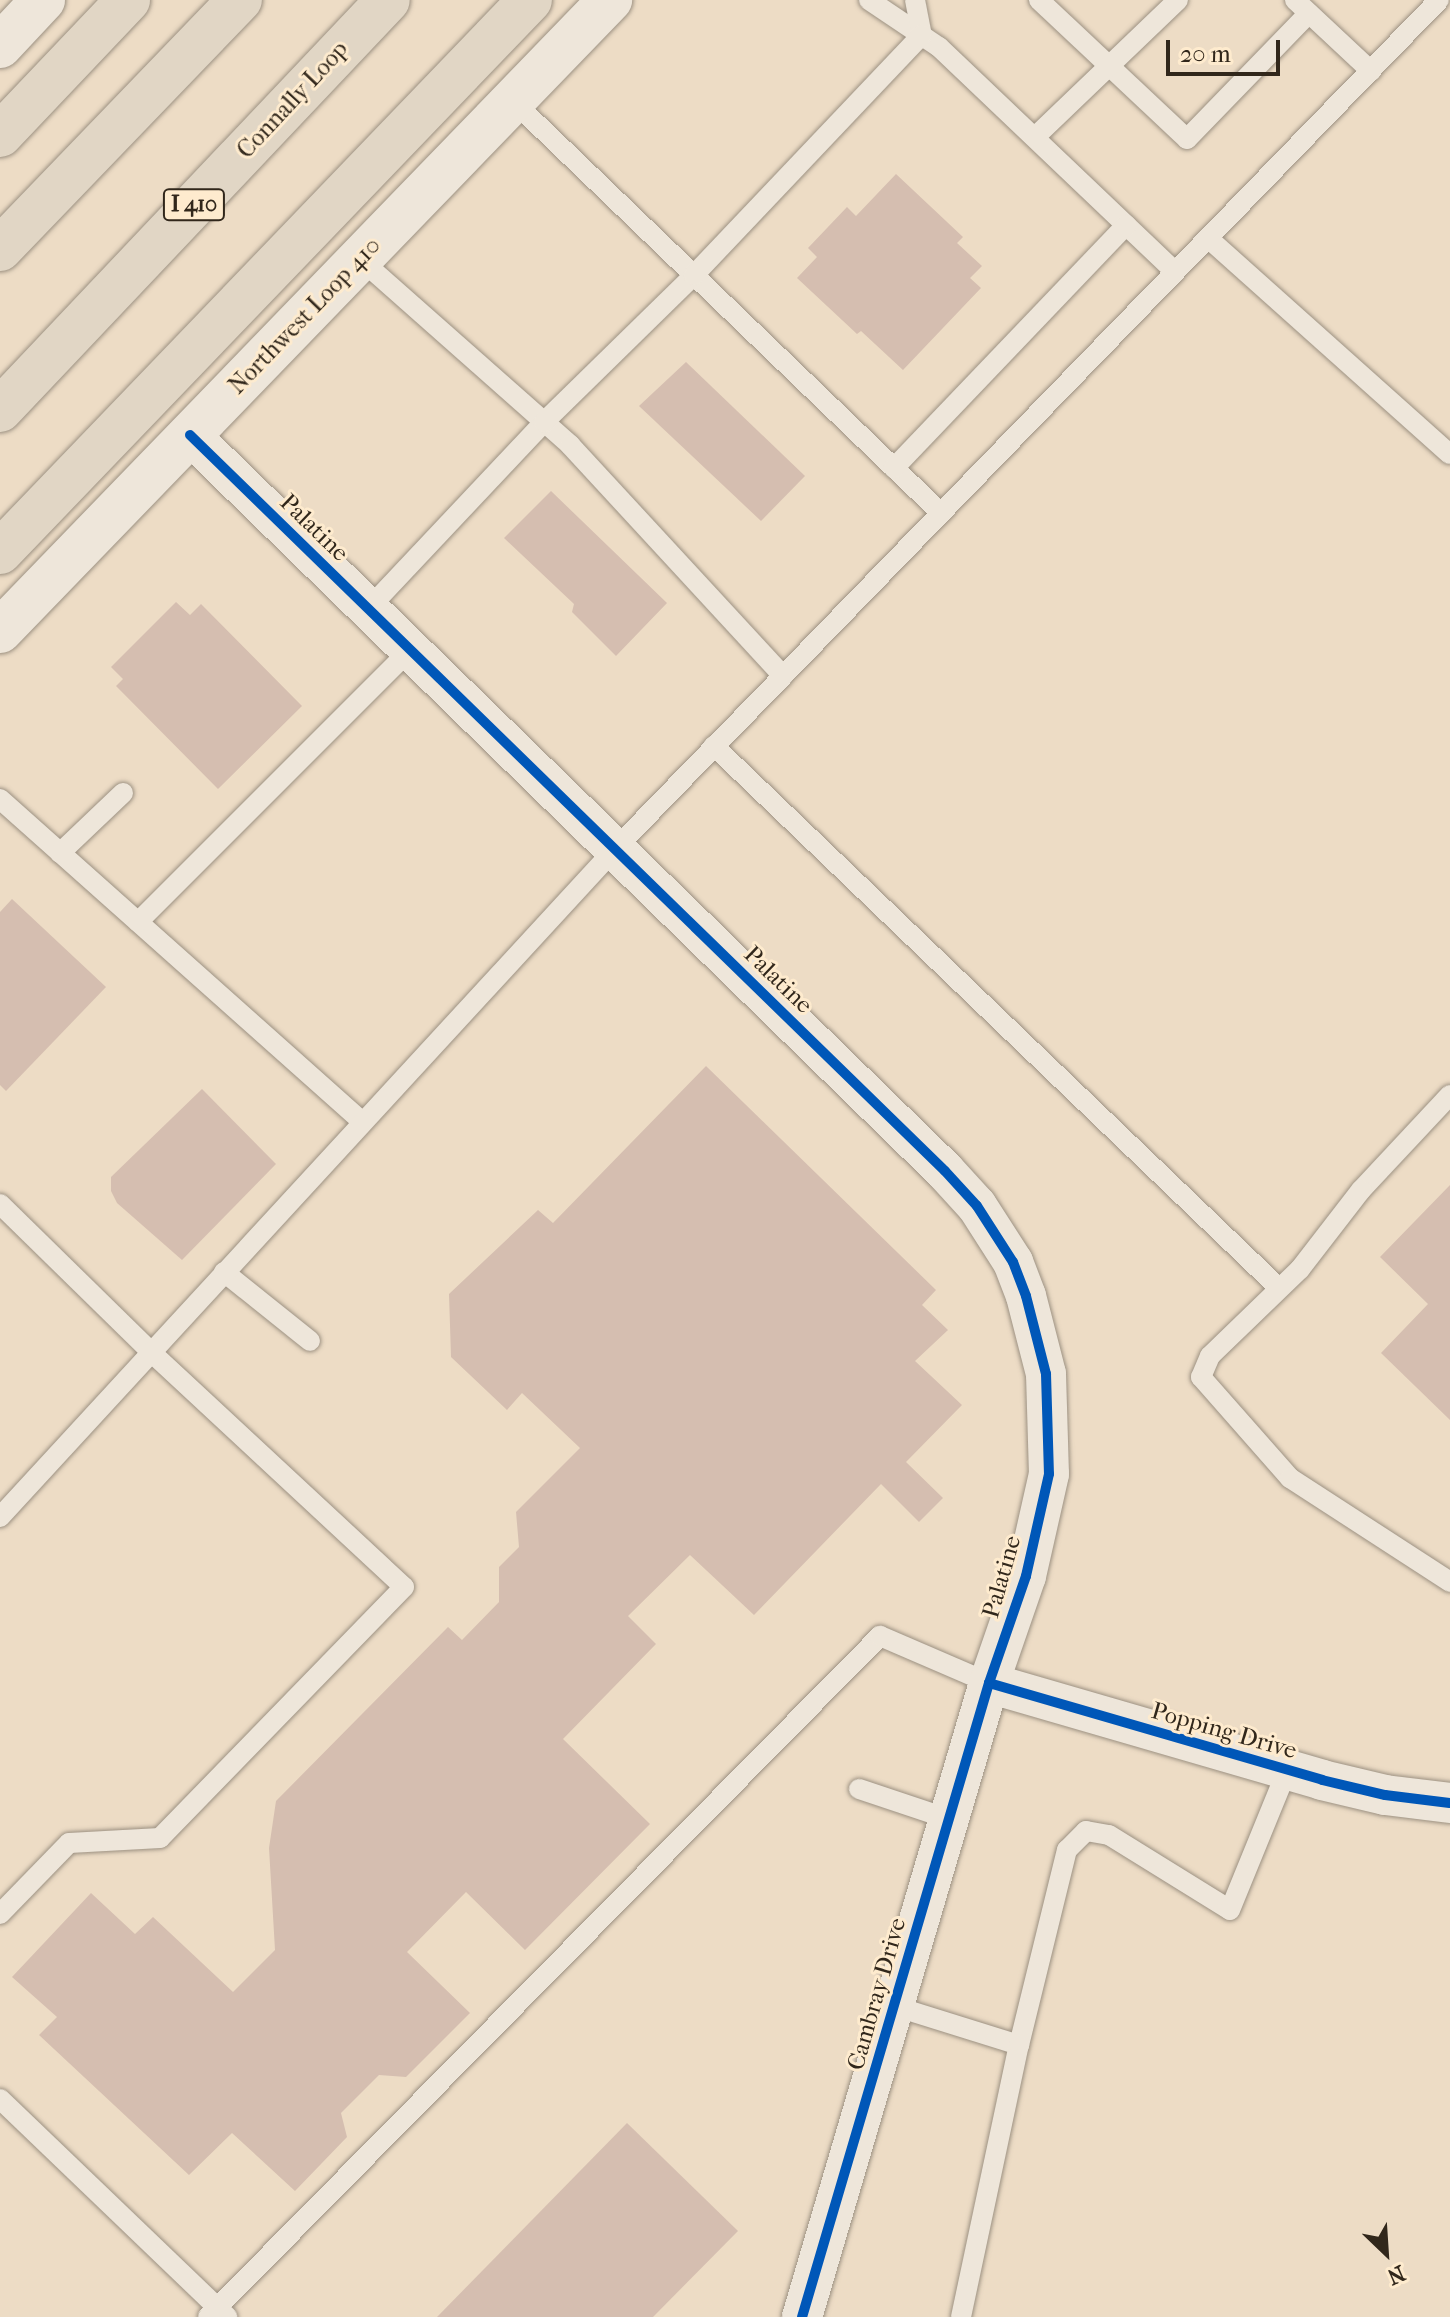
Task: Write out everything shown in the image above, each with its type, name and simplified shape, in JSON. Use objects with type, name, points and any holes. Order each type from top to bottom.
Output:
[{"type":"highway","points":[[0,135],[128,0]]},
{"type":"highway","points":[[0,249],[240,0]]},
{"type":"highway","name":"Connally Loop","points":[[0,410],[388,0]]},
{"type":"highway","points":[[0,552],[530,0]]},
{"type":"main road","points":[[0,46],[43,0]]},
{"type":"main road","name":"Northwest Loop 410","points":[[0,631],[610,0]]},
{"type":"street","name":"Palatine","points":[[190,435],[945,1171],[977,1206],[1013,1262],[1040,1341],[1046,1374],[1049,1474],[1026,1576],[989,1683]]},
{"type":"street","name":"Popping Drive","points":[[989,1683],[1287,1770],[1385,1795],[1450,1803]]},
{"type":"street","name":"Cambray Drive","points":[[802,2317],[989,1683]]},
{"type":"lane","points":[[869,0],[922,35],[1035,137],[1175,272]]},
{"type":"lane","points":[[915,0],[922,35]]},
{"type":"lane","points":[[1039,0],[1187,139],[1302,6],[1371,71]]},
{"type":"lane","points":[[1035,137],[1178,0]]},
{"type":"lane","points":[[0,1517],[615,849],[1439,0]]},
{"type":"lane","points":[[368,609],[544,422],[694,275],[922,35]]},
{"type":"lane","points":[[513,101],[941,513]]},
{"type":"lane","points":[[894,468],[1126,225]]},
{"type":"lane","points":[[1208,238],[1450,454]]},
{"type":"lane","points":[[360,259],[570,445],[783,676]]},
{"type":"lane","points":[[138,922],[410,650]]},
{"type":"lane","points":[[714,746],[1279,1288]]},
{"type":"lane","points":[[60,853],[123,793]]},
{"type":"lane","points":[[0,799],[362,1122]]},
{"type":"lane","points":[[1450,1095],[1361,1190],[1300,1269],[1210,1356],[1201,1377],[1290,1478],[1450,1582]]},
{"type":"lane","points":[[0,1204],[151,1352],[404,1587],[160,1838],[69,1843],[0,1914]]},
{"type":"lane","points":[[224,1272],[310,1341]]},
{"type":"lane","points":[[0,2099],[217,2314],[880,1636],[989,1683]]},
{"type":"lane","points":[[961,2317],[1019,2045],[1067,1850],[1086,1831],[1109,1835],[1230,1910],[1287,1770]]},
{"type":"lane","points":[[859,1789],[949,1819]]},
{"type":"lane","points":[[894,2006],[1019,2045]]},
{"type":"building","points":[[896,174],[963,237],[957,243],[982,266],[970,278],[981,288],[903,370],[861,331],[857,334],[797,278],[817,257],[808,248],[847,207],[856,216]]},
{"type":"building","points":[[686,362],[805,476],[761,521],[639,406]]},
{"type":"building","points":[[551,491],[667,603],[616,656],[572,612],[574,604],[504,538]]},
{"type":"building","points":[[176,602],[190,615],[201,604],[302,706],[218,789],[116,686],[123,679],[111,667]]},
{"type":"building","points":[[12,899],[106,987],[6,1091],[0,1085],[0,912]]},
{"type":"building","points":[[706,1066],[936,1290],[922,1305],[948,1330],[915,1361],[962,1405],[906,1462],[943,1498],[919,1522],[881,1484],[754,1615],[690,1555],[628,1616],[656,1644],[563,1739],[650,1824],[525,1950],[466,1892],[407,1952],[470,2013],[406,2077],[379,2075],[341,2113],[347,2137],[295,2191],[232,2133],[189,2175],[39,2035],[57,2017],[12,1977],[91,1893],[135,1934],[153,1917],[233,1992],[275,1950],[269,1848],[276,1801],[448,1627],[462,1640],[499,1602],[499,1567],[519,1547],[516,1512],[580,1448],[522,1393],[507,1410],[451,1357],[449,1294],[538,1210],[553,1223]]},
{"type":"building","points":[[202,1089],[276,1164],[182,1260],[117,1203],[111,1191],[111,1177]]},
{"type":"building","points":[[1450,1185],[1450,1420],[1381,1353],[1428,1304],[1380,1257]]},
{"type":"building","points":[[627,2123],[738,2231],[653,2317],[437,2317]]},
{"type":"cycle path","points":[[190,435],[945,1171],[977,1206],[1013,1262],[1026,1296],[1046,1374],[1049,1474],[1026,1576],[989,1683],[802,2317]]},
{"type":"cycle path","points":[[989,1683],[1322,1780],[1385,1795],[1450,1803]]}]
